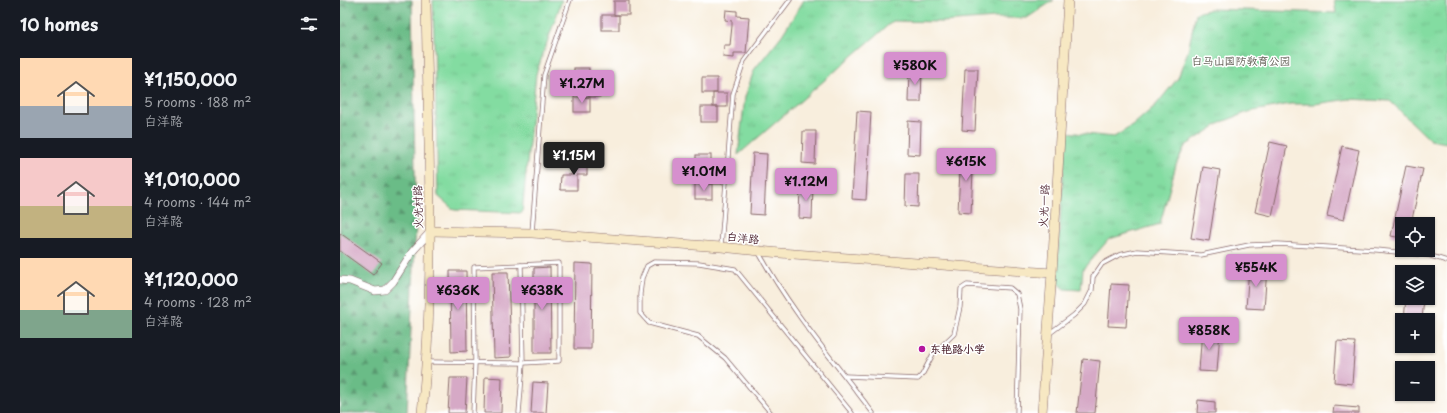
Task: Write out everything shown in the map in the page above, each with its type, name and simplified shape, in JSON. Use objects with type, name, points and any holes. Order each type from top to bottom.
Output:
[{"type":"street","name":"火光村路","points":[[422,413],[427,362],[431,231],[426,0]]},
{"type":"street","name":"火光一路","points":[[1042,413],[1068,0]]},
{"type":"street","name":"白洋路","points":[[431,231],[532,233],[1052,273]]},
{"type":"street","points":[[340,280],[350,281],[374,291],[385,290],[393,282],[409,258],[431,231]]},
{"type":"lane","points":[[532,233],[544,75],[570,0]]},
{"type":"lane","points":[[721,247],[733,94],[744,61],[790,0]]},
{"type":"lane","points":[[1048,334],[1074,315],[1085,304],[1092,290],[1093,277],[1102,264],[1119,255],[1137,251],[1201,255],[1249,245],[1278,244],[1376,250],[1428,255],[1447,260]]},
{"type":"lane","points":[[758,251],[773,278],[796,312],[873,413]]},
{"type":"lane","points":[[771,413],[725,358],[698,336],[649,323],[640,313],[642,278],[647,266],[654,262],[675,262],[699,263],[735,269],[852,413]]},
{"type":"lane","points":[[427,362],[475,363],[558,362],[559,263],[474,267],[475,363],[473,413]]},
{"type":"lane","points":[[519,413],[523,363],[521,265]]},
{"type":"lane","points":[[845,376],[918,379],[922,375],[933,354],[954,334],[960,307],[961,289],[967,285],[1010,288],[1017,294],[1020,309],[1018,413]]},
{"type":"green space","points":[[340,0],[412,0],[416,225],[407,413],[340,413]]},
{"type":"green space","points":[[433,0],[562,0],[536,74],[522,213],[454,210],[438,196]]},
{"type":"green space","points":[[804,0],[1054,0],[1027,18],[995,18],[942,22],[893,21],[738,155],[745,97],[754,70],[782,35]]},
{"type":"green space","name":"白马山国防教育公园","points":[[1334,0],[1447,0],[1447,143],[1430,140],[1390,101],[1349,99],[1315,104],[1290,104],[1248,112],[1222,122],[1185,146],[1176,165],[1160,224],[1109,239],[1083,269],[1081,290],[1064,289],[1056,282],[1066,132],[1114,137],[1132,126],[1156,105],[1178,78],[1188,51],[1196,13],[1212,9],[1336,13]]},
{"type":"building","points":[[614,1],[629,1],[629,15],[614,15]]},
{"type":"building","points":[[726,10],[737,11],[737,16],[749,17],[746,53],[734,53],[734,58],[723,57],[724,45],[730,45],[732,26],[732,21],[725,20]]},
{"type":"building","points":[[602,15],[619,15],[619,30],[602,30]]},
{"type":"building","points":[[574,68],[589,68],[589,83],[574,83]]},
{"type":"building","points":[[909,69],[922,70],[921,102],[908,102]]},
{"type":"building","points":[[965,69],[978,69],[975,131],[962,130]]},
{"type":"building","points":[[702,78],[717,78],[717,93],[702,93]]},
{"type":"building","points":[[585,83],[600,83],[600,97],[585,97]]},
{"type":"building","points":[[713,93],[727,93],[727,107],[713,107]]},
{"type":"building","points":[[574,97],[590,97],[590,112],[574,112]]},
{"type":"building","points":[[701,107],[718,107],[718,122],[701,122]]},
{"type":"building","points":[[857,111],[871,112],[866,200],[852,199]]},
{"type":"building","points":[[908,121],[921,122],[920,155],[907,154]]},
{"type":"building","points":[[803,131],[816,131],[815,164],[802,163]]},
{"type":"building","points":[[1270,142],[1287,146],[1272,216],[1255,212]]},
{"type":"building","points":[[561,146],[576,146],[576,160],[561,160]]},
{"type":"building","points":[[1342,146],[1359,150],[1344,220],[1327,216]]},
{"type":"building","points":[[961,150],[974,151],[971,213],[958,212]]},
{"type":"building","points":[[753,153],[767,154],[764,215],[750,214]]},
{"type":"building","points":[[696,155],[711,155],[711,170],[696,170]]},
{"type":"building","points":[[572,161],[587,161],[587,175],[577,175],[577,190],[560,190],[561,175],[572,175]]},
{"type":"building","points":[[1406,166],[1423,169],[1413,217],[1395,217]]},
{"type":"building","points":[[1203,167],[1220,170],[1209,241],[1191,238]]},
{"type":"building","points":[[707,170],[722,170],[722,184],[707,184]]},
{"type":"building","points":[[906,174],[919,174],[918,207],[905,206]]},
{"type":"building","points":[[695,184],[712,184],[712,199],[695,199]]},
{"type":"building","points":[[800,185],[813,186],[812,219],[799,218]]},
{"type":"building","points":[[1395,217],[1395,237],[1391,236]]},
{"type":"building","points":[[340,233],[382,263],[373,275],[340,251]]},
{"type":"building","points":[[575,263],[592,264],[591,349],[574,349]]},
{"type":"building","points":[[550,267],[551,353],[534,353],[534,268]]},
{"type":"building","points":[[1249,267],[1267,268],[1264,309],[1246,308]]},
{"type":"building","points":[[450,271],[466,271],[467,351],[451,352]]},
{"type":"building","points":[[492,272],[508,272],[511,357],[494,358]]},
{"type":"building","points":[[1111,284],[1129,285],[1126,327],[1108,326]]},
{"type":"building","points":[[1405,305],[1423,305],[1423,313],[1405,313]]},
{"type":"building","points":[[1202,329],[1220,331],[1217,372],[1199,371]]},
{"type":"building","points":[[1337,341],[1355,342],[1352,384],[1334,382]]},
{"type":"building","points":[[1083,359],[1100,361],[1095,413],[1077,413]]},
{"type":"building","points":[[485,377],[502,378],[501,413],[484,413]]},
{"type":"building","points":[[450,378],[467,378],[465,413],[448,413]]},
{"type":"building","points":[[533,382],[548,383],[546,413],[531,413]]},
{"type":"building","points":[[1198,400],[1215,402],[1215,413],[1197,413]]},
{"type":"building","points":[[1334,406],[1359,408],[1359,413],[1333,413]]},
{"type":"place","name":"东艳路小学","points":[[922,349]]}]
